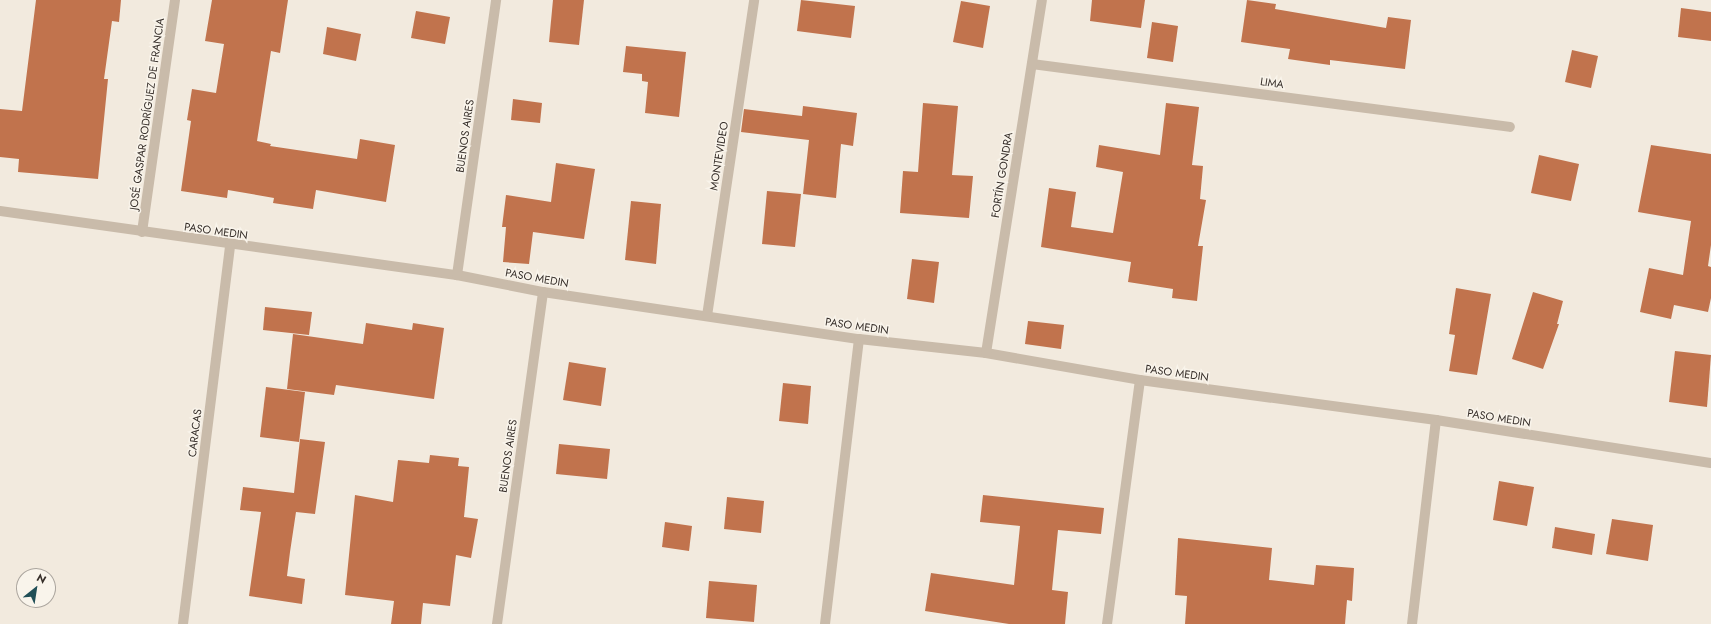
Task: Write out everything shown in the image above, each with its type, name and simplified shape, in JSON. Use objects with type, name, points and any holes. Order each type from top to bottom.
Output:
[{"type":"street","name":"JOSÉ GASPAR RODRÍGUEZ DE FRANCIA","points":[[142,232],[175,0]]},
{"type":"street","name":"BUENOS AIRES","points":[[457,275],[496,0]]},
{"type":"street","name":"MONTEVIDEO","points":[[707,316],[754,0]]},
{"type":"street","name":"FORTÍN GONDRA","points":[[986,353],[1042,0]]},
{"type":"street","name":"LIMA","points":[[1032,64],[1510,127]]},
{"type":"street","name":"PASO MEDIN","points":[[0,211],[230,245],[457,275],[543,292],[859,339],[986,353],[1140,380],[1436,420],[1711,463]]},
{"type":"street","name":"CARACAS","points":[[183,624],[230,245]]},
{"type":"street","name":"BUENOS AIRES","points":[[497,624],[543,292]]},
{"type":"street","points":[[825,624],[859,339]]},
{"type":"street","points":[[1107,624],[1140,380]]},
{"type":"street","points":[[1412,624],[1436,420]]},
{"type":"building","points":[[36,0],[121,0],[119,22],[112,21],[104,79],[108,79],[98,179],[18,172],[19,159],[0,157],[0,109],[22,111]]},
{"type":"building","points":[[212,0],[288,0],[280,53],[271,51],[257,141],[271,144],[270,146],[357,159],[360,139],[395,145],[386,202],[316,190],[313,209],[273,203],[274,198],[228,190],[227,198],[181,191],[191,121],[187,120],[192,89],[216,93],[224,44],[205,41]]},
{"type":"building","points":[[553,0],[584,0],[579,45],[549,42]]},
{"type":"building","points":[[801,0],[855,6],[851,38],[797,31]]},
{"type":"building","points":[[1092,0],[1145,0],[1141,28],[1090,21]]},
{"type":"building","points":[[1247,0],[1276,4],[1275,9],[1386,28],[1388,17],[1411,20],[1405,69],[1330,60],[1330,65],[1288,59],[1290,49],[1241,42]]},
{"type":"building","points":[[961,1],[990,6],[983,48],[953,42]]},
{"type":"building","points":[[1681,8],[1711,12],[1711,41],[1678,37]]},
{"type":"building","points":[[416,11],[450,17],[445,44],[411,38]]},
{"type":"building","points":[[1152,22],[1178,26],[1173,62],[1147,58]]},
{"type":"building","points":[[327,27],[361,34],[356,61],[323,54]]},
{"type":"building","points":[[626,46],[686,52],[679,117],[645,113],[648,82],[642,81],[642,74],[623,72]]},
{"type":"building","points":[[1572,50],[1598,56],[1591,88],[1565,82]]},
{"type":"building","points":[[513,99],[542,103],[540,123],[511,120]]},
{"type":"building","points":[[923,103],[958,106],[952,175],[973,176],[969,218],[900,213],[903,171],[918,172]]},
{"type":"building","points":[[1166,103],[1199,107],[1192,165],[1203,166],[1200,199],[1206,200],[1198,246],[1203,246],[1197,301],[1172,298],[1173,289],[1128,282],[1131,262],[1041,247],[1049,188],[1076,192],[1071,227],[1113,233],[1123,172],[1096,167],[1099,145],[1160,155]]},
{"type":"building","points":[[803,106],[857,113],[853,146],[841,144],[836,198],[803,194],[809,140],[741,132],[744,109],[802,116]]},
{"type":"building","points":[[1651,145],[1711,154],[1711,245],[1708,266],[1711,267],[1711,298],[1708,312],[1674,305],[1671,319],[1640,312],[1649,268],[1683,275],[1691,221],[1638,212]]},
{"type":"building","points":[[1539,155],[1579,164],[1571,201],[1531,193]]},
{"type":"building","points":[[556,163],[595,169],[584,239],[533,232],[529,264],[503,262],[506,227],[502,227],[506,195],[551,202]]},
{"type":"building","points":[[767,191],[801,194],[795,247],[762,244]]},
{"type":"building","points":[[631,201],[661,204],[656,264],[625,260]]},
{"type":"building","points":[[912,259],[939,262],[934,303],[907,299]]},
{"type":"building","points":[[1456,288],[1491,294],[1477,375],[1449,371],[1455,335],[1449,334]]},
{"type":"building","points":[[1533,292],[1563,301],[1557,324],[1559,324],[1543,369],[1512,359]]},
{"type":"building","points":[[265,307],[312,312],[309,335],[263,330]]},
{"type":"building","points":[[1028,321],[1064,325],[1061,349],[1025,344]]},
{"type":"building","points":[[366,323],[412,330],[413,323],[444,328],[434,399],[336,385],[334,395],[287,389],[293,334],[363,344]]},
{"type":"building","points":[[1675,351],[1711,355],[1707,407],[1669,402]]},
{"type":"building","points":[[569,362],[606,368],[601,406],[563,400]]},
{"type":"building","points":[[783,383],[811,386],[808,424],[779,421]]},
{"type":"building","points":[[266,387],[305,392],[299,442],[260,437]]},
{"type":"building","points":[[300,439],[325,442],[315,514],[296,512],[290,552],[287,576],[305,579],[302,604],[249,596],[261,512],[240,510],[243,487],[294,493]]},
{"type":"building","points":[[559,444],[610,449],[607,479],[556,474]]},
{"type":"building","points":[[430,455],[459,458],[458,466],[469,467],[464,517],[478,519],[471,558],[456,555],[450,606],[423,603],[421,624],[391,624],[394,601],[345,595],[355,495],[393,502],[398,460],[429,463]]},
{"type":"building","points":[[1499,481],[1534,487],[1527,526],[1493,520]]},
{"type":"building","points":[[983,495],[1104,508],[1101,534],[1058,530],[1052,590],[1068,592],[1065,624],[1009,624],[925,611],[931,573],[1014,585],[1020,526],[980,522]]},
{"type":"building","points":[[727,497],[764,501],[761,533],[724,529]]},
{"type":"building","points":[[1612,519],[1653,525],[1648,561],[1606,554]]},
{"type":"building","points":[[665,522],[692,526],[689,551],[662,547]]},
{"type":"building","points":[[1555,527],[1595,534],[1592,555],[1552,548]]},
{"type":"building","points":[[1178,538],[1272,548],[1269,580],[1314,585],[1316,565],[1354,568],[1352,601],[1347,600],[1345,624],[1185,624],[1187,596],[1175,595]]},
{"type":"building","points":[[709,581],[757,585],[754,622],[706,618]]}]
